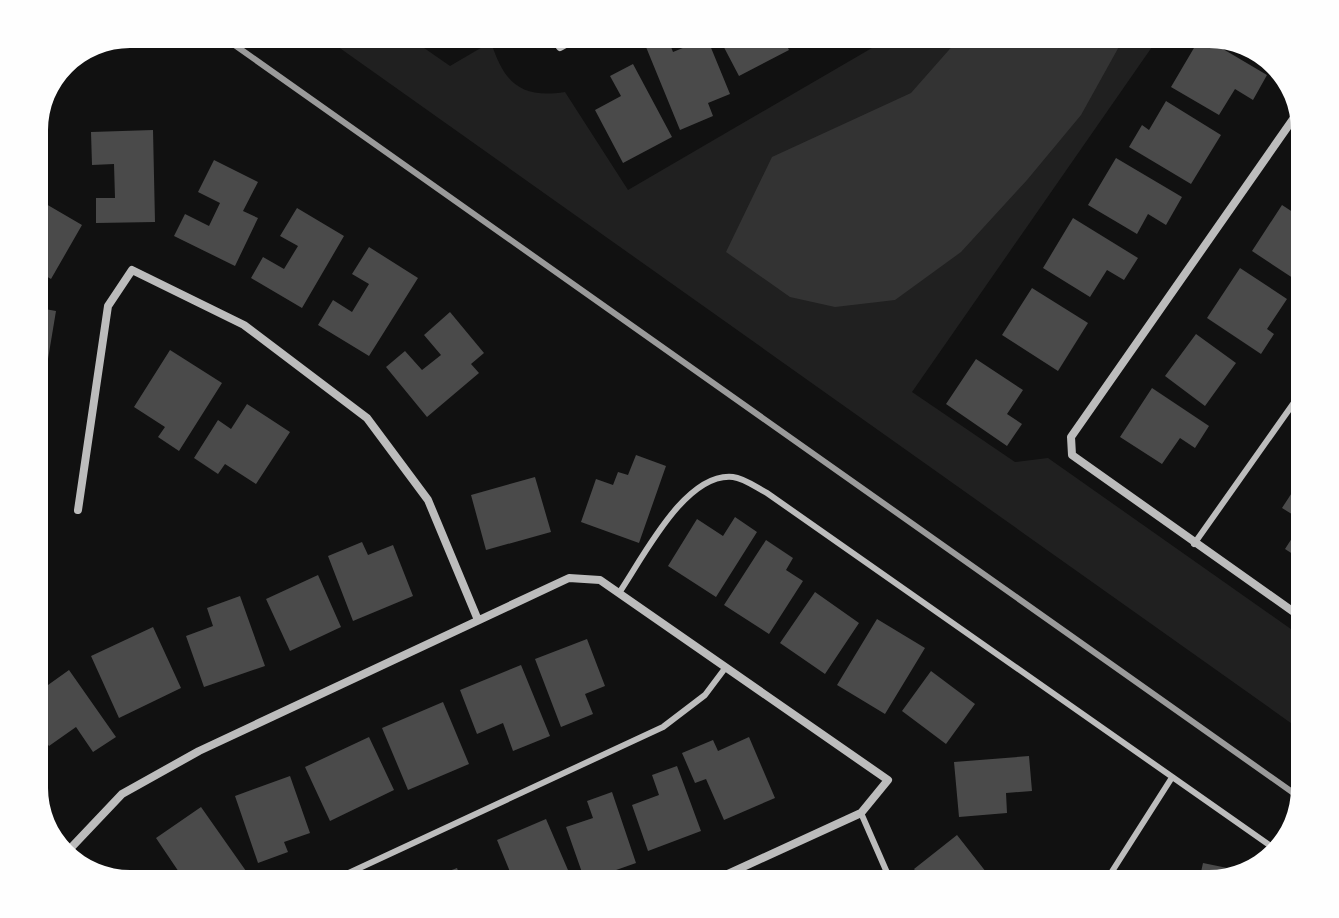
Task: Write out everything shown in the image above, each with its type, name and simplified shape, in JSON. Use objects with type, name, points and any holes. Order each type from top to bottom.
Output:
[{"type":"street","points":[[1290,123],[1071,437],[1072,455],[1291,610]]},
{"type":"street","points":[[78,510],[108,306],[132,270],[244,325],[367,418],[428,500],[478,620]]},
{"type":"street","points":[[72,846],[122,794],[160,772],[569,578],[600,580],[888,780],[861,813],[737,870]]},
{"type":"lane","points":[[1194,544],[1291,407]]},
{"type":"lane","points":[[619,593],[689,492],[713,479],[735,477],[767,493],[1268,845]]},
{"type":"lane","points":[[355,870],[663,727],[705,695],[726,667]]},
{"type":"lane","points":[[1113,870],[1171,779]]},
{"type":"lane","points":[[861,813],[886,870]]},
{"type":"shaded area","points":[[340,48],[424,48],[450,66],[481,48],[493,48],[502,68],[516,85],[537,93],[565,92],[628,190],[872,48],[1151,48],[912,392],[1015,462],[1048,458],[1291,629],[1291,723]]},
{"type":"shaded area","points":[[951,48],[1118,48],[1081,115],[1027,180],[961,252],[895,300],[835,307],[790,297],[726,252],[772,157],[911,93]]},
{"type":"building","points":[[646,48],[671,48],[673,52],[683,48],[711,48],[730,94],[708,103],[713,116],[680,130]]},
{"type":"building","points":[[724,48],[788,48],[789,50],[739,76]]},
{"type":"building","points":[[1194,48],[1225,50],[1267,75],[1253,100],[1235,89],[1219,115],[1171,87]]},
{"type":"building","points":[[633,64],[672,137],[623,163],[595,110],[621,96],[610,76]]},
{"type":"building","points":[[1166,101],[1221,135],[1191,184],[1129,147],[1142,125],[1149,130]]},
{"type":"building","points":[[153,130],[155,222],[96,223],[96,198],[115,198],[114,164],[92,165],[91,132]]},
{"type":"building","points":[[1116,158],[1182,197],[1166,225],[1148,214],[1137,234],[1088,205]]},
{"type":"building","points":[[214,160],[258,182],[243,211],[258,218],[235,266],[174,236],[185,214],[209,226],[220,203],[198,192]]},
{"type":"building","points":[[48,205],[82,225],[51,279],[48,277]]},
{"type":"building","points":[[1282,205],[1291,211],[1291,277],[1252,251]]},
{"type":"building","points":[[297,208],[344,236],[302,308],[251,278],[263,257],[284,269],[298,246],[280,236]]},
{"type":"building","points":[[1073,218],[1138,258],[1124,280],[1107,270],[1090,297],[1043,268]]},
{"type":"building","points":[[369,247],[418,278],[369,356],[318,325],[333,300],[352,312],[369,284],[352,274]]},
{"type":"building","points":[[1240,268],[1287,299],[1267,329],[1274,334],[1261,354],[1207,318]]},
{"type":"building","points":[[1032,288],[1088,323],[1058,371],[1002,335]]},
{"type":"building","points":[[48,310],[56,311],[48,359]]},
{"type":"building","points":[[450,312],[484,353],[471,364],[479,373],[427,417],[386,367],[405,351],[422,370],[441,355],[424,335]]},
{"type":"building","points":[[1196,334],[1236,363],[1205,406],[1165,376]]},
{"type":"building","points":[[170,350],[222,383],[179,451],[158,437],[165,427],[134,407]]},
{"type":"building","points":[[976,359],[1023,390],[1007,414],[1022,424],[1007,446],[946,404]]},
{"type":"building","points":[[1152,388],[1209,426],[1195,448],[1180,438],[1162,464],[1120,437]]},
{"type":"building","points":[[247,404],[290,432],[256,484],[225,464],[218,474],[194,458],[218,420],[231,429]]},
{"type":"building","points":[[636,455],[666,466],[639,543],[581,522],[596,479],[613,485],[618,472],[628,475]]},
{"type":"building","points":[[535,477],[551,532],[486,550],[471,495]]},
{"type":"building","points":[[1291,494],[1291,514],[1282,508]]},
{"type":"building","points":[[735,517],[757,532],[716,597],[668,566],[697,519],[723,536]]},
{"type":"building","points":[[766,540],[793,558],[786,570],[803,581],[769,634],[724,605]]},
{"type":"building","points":[[362,542],[368,555],[393,545],[413,596],[353,621],[328,556]]},
{"type":"building","points":[[318,575],[341,627],[290,651],[266,599]]},
{"type":"building","points":[[815,592],[859,623],[825,674],[780,643]]},
{"type":"building","points":[[240,596],[265,666],[204,687],[186,636],[213,626],[207,608]]},
{"type":"building","points":[[877,619],[925,648],[885,714],[837,685]]},
{"type":"building","points":[[153,627],[181,688],[119,718],[91,656]]},
{"type":"building","points":[[587,639],[605,686],[585,694],[593,714],[561,727],[535,659]]},
{"type":"building","points":[[521,665],[550,736],[513,751],[503,723],[477,734],[460,690]]},
{"type":"building","points":[[69,670],[116,737],[93,752],[76,727],[49,746],[48,685]]},
{"type":"building","points":[[931,671],[975,704],[946,744],[902,711]]},
{"type":"building","points":[[443,702],[469,764],[408,790],[382,728]]},
{"type":"building","points":[[369,737],[394,790],[330,821],[305,767]]},
{"type":"building","points":[[749,737],[775,798],[724,820],[706,779],[695,783],[682,753],[713,740],[718,751]]},
{"type":"building","points":[[1029,756],[1032,791],[1006,793],[1007,813],[959,817],[954,762]]},
{"type":"building","points":[[677,766],[701,831],[648,851],[632,805],[659,795],[652,775]]},
{"type":"building","points":[[290,776],[310,833],[284,842],[288,852],[258,863],[235,796]]},
{"type":"building","points":[[612,792],[636,863],[616,870],[581,870],[566,827],[593,818],[587,801]]},
{"type":"building","points":[[201,807],[245,870],[178,870],[156,838]]},
{"type":"building","points":[[546,819],[568,870],[509,870],[497,840]]},
{"type":"building","points":[[957,835],[984,870],[915,870]]},
{"type":"building","points":[[1203,863],[1226,868],[1209,870],[1201,870]]},
{"type":"railway","points":[[239,48],[1291,791]]}]
